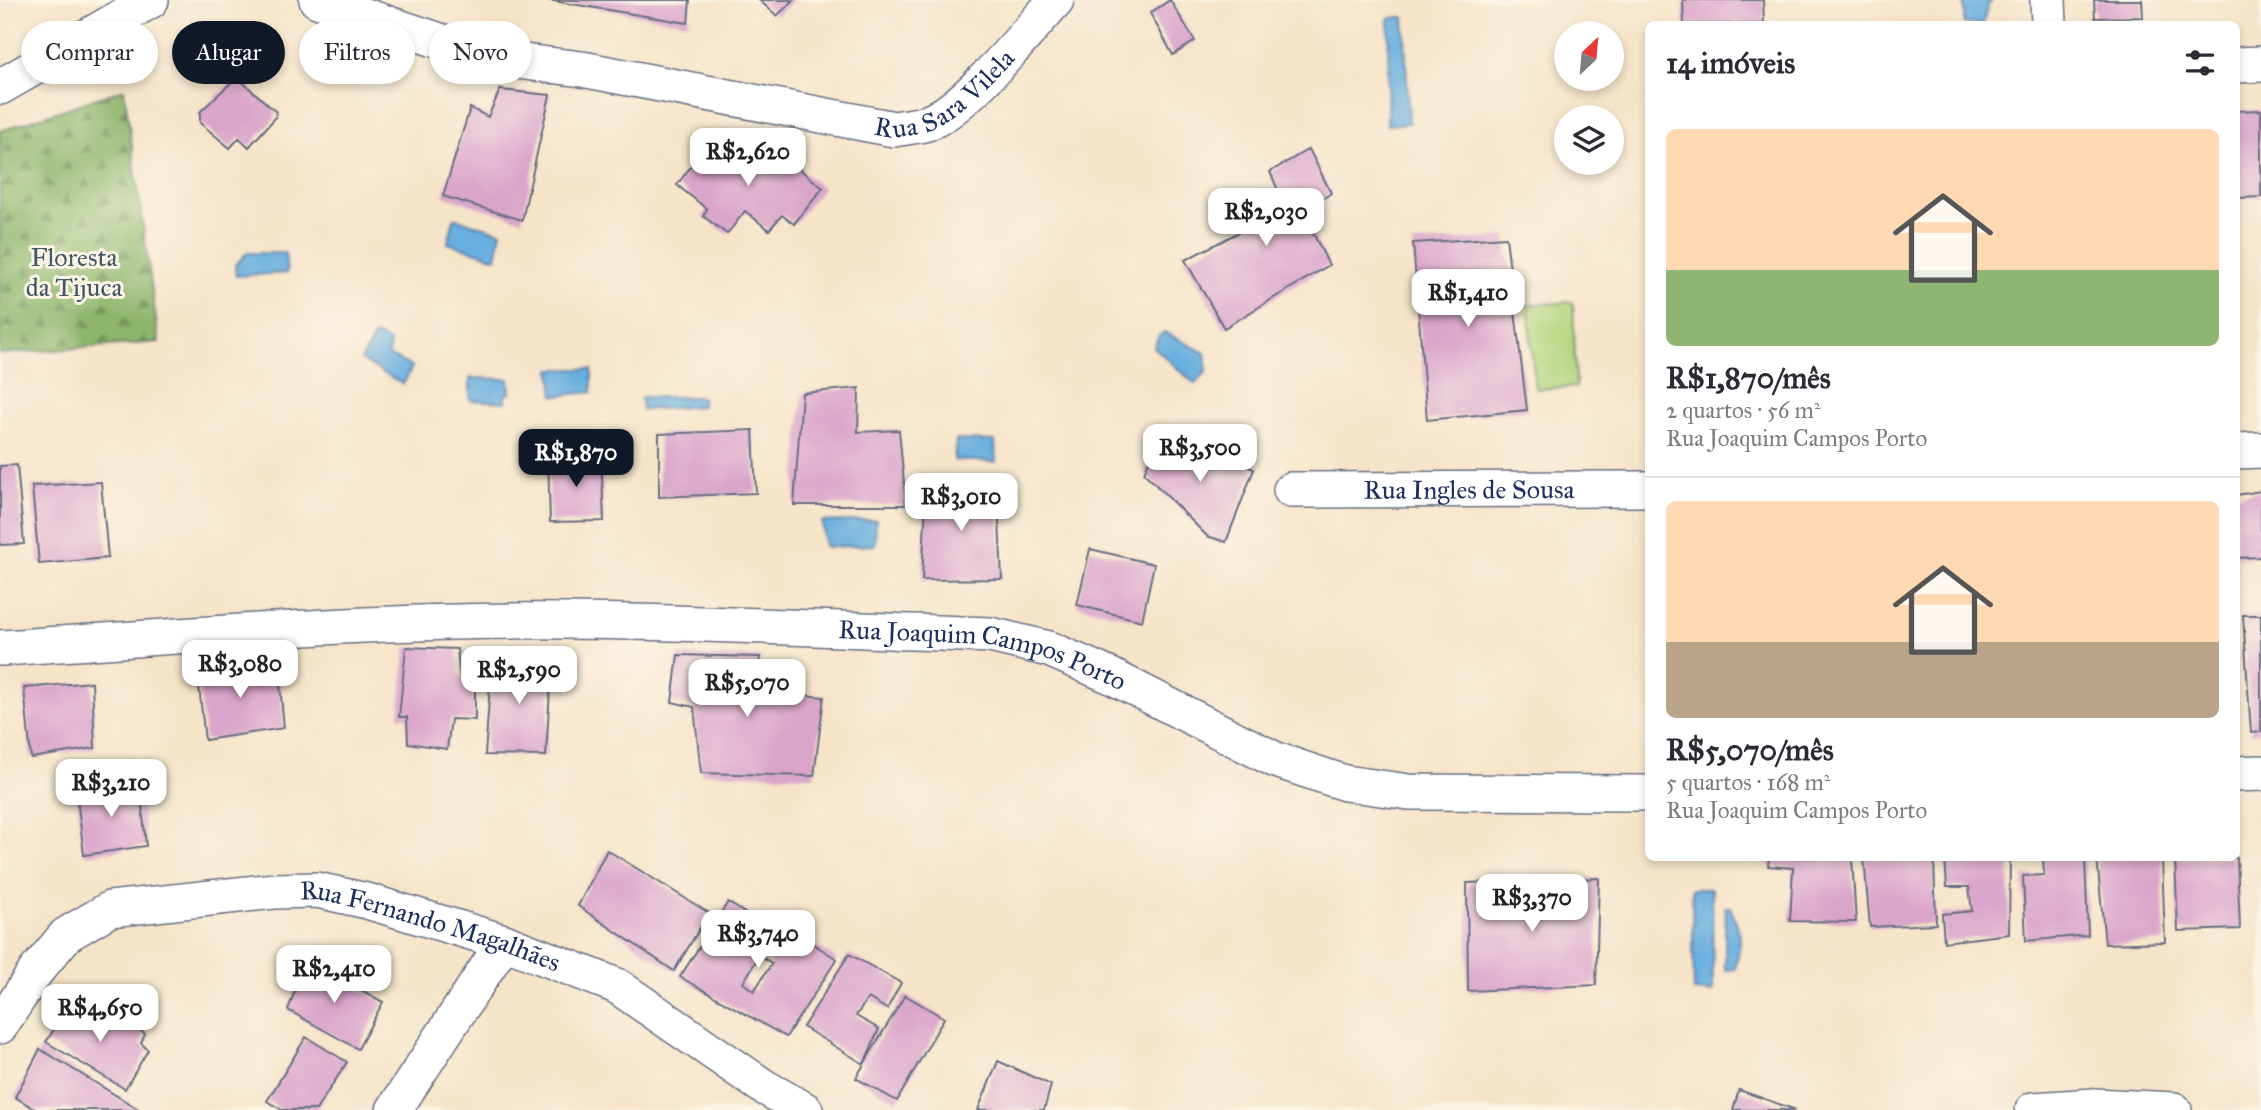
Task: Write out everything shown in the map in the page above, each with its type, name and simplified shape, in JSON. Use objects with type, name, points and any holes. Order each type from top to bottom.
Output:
[{"type":"street","points":[[0,87],[151,0]]},
{"type":"street","name":"Rua Sara Vilela","points":[[317,0],[475,53],[582,69],[894,129],[926,123],[947,113],[968,95],[1056,0]]},
{"type":"street","points":[[2048,0],[2049,21]]},
{"type":"street","points":[[2240,65],[2261,64]]},
{"type":"street","points":[[2240,451],[2261,450]]},
{"type":"street","name":"Rua Ingles de Sousa","points":[[1291,490],[1645,489]]},
{"type":"street","name":"Rua Joaquim Campos Porto","points":[[0,649],[196,635],[463,622],[567,621],[990,635],[1049,649],[1111,676],[1276,760],[1345,783],[1409,792],[1645,793]]},
{"type":"street","points":[[2240,774],[2261,774]]},
{"type":"street","name":"Rua Fernando Magalhães","points":[[0,1026],[36,971],[66,935],[110,909],[274,891],[317,890],[367,901],[503,942],[617,986],[756,1098],[805,1110]]},
{"type":"street","points":[[394,1110],[503,942]]},
{"type":"street","points":[[2033,1110],[2094,1106],[2174,1110]]},
{"type":"green space","name":"Floresta da Tijuca","points":[[124,89],[159,342],[0,354],[0,131]]},
{"type":"green space","points":[[1573,302],[1576,387],[1535,389],[1528,305]]},
{"type":"water","points":[[1964,0],[1992,0],[1984,21],[1964,21]]},
{"type":"water","points":[[1404,17],[1409,123],[1387,125],[1389,18]]},
{"type":"water","points":[[454,218],[501,232],[496,258],[448,243]]},
{"type":"water","points":[[247,253],[285,253],[287,273],[236,276],[235,265]]},
{"type":"water","points":[[1164,332],[1205,353],[1207,371],[1195,384],[1154,347],[1158,337]]},
{"type":"water","points":[[375,335],[390,342],[388,355],[412,367],[403,384],[361,360]]},
{"type":"water","points":[[551,369],[592,369],[592,392],[554,396]]},
{"type":"water","points":[[470,378],[509,379],[510,394],[505,394],[505,402],[470,400]]},
{"type":"water","points":[[641,397],[702,397],[702,406],[642,410]]},
{"type":"water","points":[[956,440],[995,441],[996,462],[954,460]]},
{"type":"water","points":[[876,520],[875,545],[825,547],[822,522]]},
{"type":"water","points":[[1692,889],[1712,889],[1713,992],[1694,991]]},
{"type":"water","points":[[1725,907],[1730,907],[1740,938],[1735,969],[1725,970]]},
{"type":"building","points":[[547,0],[690,0],[688,23]]},
{"type":"building","points":[[759,0],[794,0],[777,16]]},
{"type":"building","points":[[1170,0],[1195,41],[1173,55],[1150,13]]},
{"type":"building","points":[[1683,0],[1763,0],[1764,21],[1684,21]]},
{"type":"building","points":[[2094,0],[2142,0],[2143,17],[2095,18]]},
{"type":"building","points":[[230,84],[245,84],[276,112],[275,118],[249,147],[239,138],[230,148],[200,123],[200,112]]},
{"type":"building","points":[[500,90],[550,95],[522,220],[443,196],[470,108],[488,117]]},
{"type":"building","points":[[2261,110],[2261,197],[2240,198],[2240,111]]},
{"type":"building","points":[[710,140],[742,167],[755,152],[771,163],[778,152],[823,188],[794,224],[782,215],[769,230],[745,211],[727,234],[703,216],[707,209],[677,185]]},
{"type":"building","points":[[1309,149],[1331,193],[1303,213],[1329,265],[1224,328],[1185,260],[1286,208],[1270,172]]},
{"type":"building","points":[[1506,237],[1527,410],[1427,420],[1413,243]]},
{"type":"building","points":[[859,388],[858,432],[899,430],[906,505],[794,505],[802,393]]},
{"type":"building","points":[[753,430],[756,493],[659,497],[659,434]]},
{"type":"building","points":[[1160,434],[1254,469],[1226,542],[1207,536],[1144,473]]},
{"type":"building","points":[[601,455],[604,521],[550,522],[548,458]]},
{"type":"building","points":[[17,465],[24,544],[0,545],[0,466]]},
{"type":"building","points":[[927,480],[981,480],[985,500],[998,501],[1002,579],[922,580]]},
{"type":"building","points":[[101,482],[108,558],[39,564],[32,486]]},
{"type":"building","points":[[2261,491],[2261,557],[2240,558],[2240,494]]},
{"type":"building","points":[[1090,549],[1154,564],[1142,621],[1077,605]]},
{"type":"building","points":[[2243,615],[2261,615],[2261,732],[2251,733]]},
{"type":"building","points":[[406,647],[457,649],[460,677],[475,679],[475,720],[451,719],[447,749],[408,743],[407,717],[399,717]]},
{"type":"building","points":[[552,655],[546,756],[485,755],[492,656]]},
{"type":"building","points":[[678,655],[760,657],[756,691],[824,697],[814,776],[701,773],[694,707],[672,702]]},
{"type":"building","points":[[278,663],[284,728],[205,740],[197,668]]},
{"type":"building","points":[[92,682],[95,748],[31,758],[24,688]]},
{"type":"building","points":[[140,784],[146,846],[84,855],[76,790]]},
{"type":"building","points":[[607,850],[709,913],[674,971],[578,906]]},
{"type":"building","points":[[1769,861],[1852,861],[1856,922],[1790,921],[1793,868],[1768,866]]},
{"type":"building","points":[[1864,861],[1934,861],[1936,924],[1870,927]]},
{"type":"building","points":[[1945,861],[2010,861],[2009,934],[1944,942],[1942,914],[1972,911],[1969,887],[1947,887]]},
{"type":"building","points":[[2043,861],[2085,861],[2088,935],[2026,941],[2023,876],[2044,875]]},
{"type":"building","points":[[2097,861],[2162,861],[2165,942],[2105,944]]},
{"type":"building","points":[[2175,861],[2237,861],[2240,929],[2178,931]]},
{"type":"building","points":[[1599,878],[1596,985],[1468,991],[1467,883]]},
{"type":"building","points":[[728,902],[786,940],[792,931],[837,959],[786,1037],[680,977]],"holes":[[[759,956],[772,963],[754,991],[743,983]]]},
{"type":"building","points":[[849,954],[901,983],[887,1009],[868,998],[856,1016],[879,1029],[864,1064],[803,1027]]},
{"type":"building","points":[[306,960],[383,1002],[358,1049],[288,1010]]},
{"type":"building","points":[[905,995],[944,1018],[897,1101],[856,1078]]},
{"type":"building","points":[[71,1003],[102,1023],[109,1012],[145,1034],[141,1043],[148,1050],[125,1089],[46,1042]]},
{"type":"building","points":[[306,1037],[347,1062],[316,1110],[282,1110],[267,1101]]},
{"type":"building","points":[[40,1049],[140,1110],[37,1110],[15,1097]]},
{"type":"building","points":[[998,1061],[1051,1085],[1044,1110],[978,1110]]},
{"type":"building","points":[[1739,1090],[1796,1110],[1733,1110]]}]
